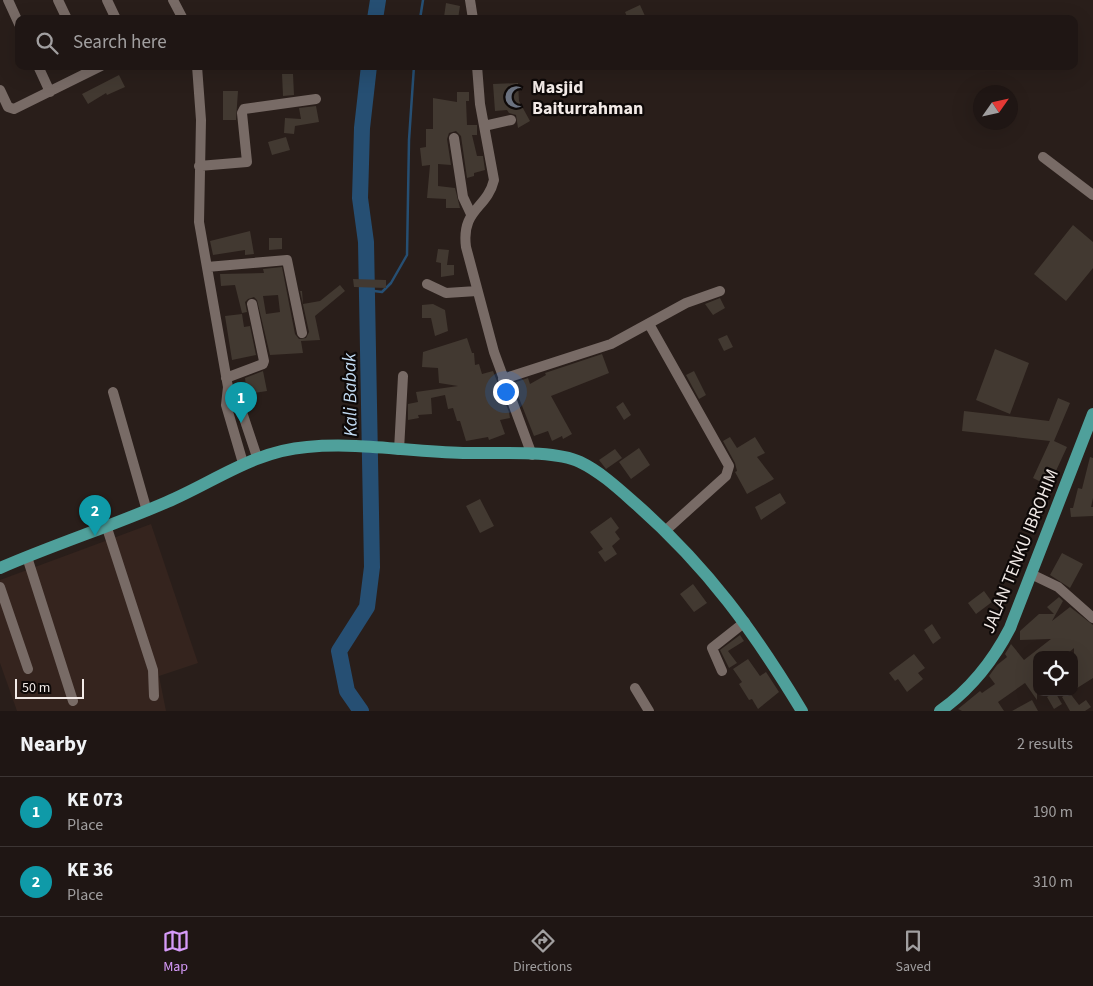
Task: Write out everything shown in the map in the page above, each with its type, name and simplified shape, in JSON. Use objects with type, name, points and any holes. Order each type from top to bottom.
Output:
[{"type":"main road","name":"JALAN TENKU IBROHIM","points":[[940,711],[969,687],[997,651],[1010,628],[1093,414]]},
{"type":"main road","points":[[0,568],[182,496],[257,457],[306,447],[348,445],[395,450],[569,458],[590,467],[628,497],[708,575],[745,622],[802,711]]},
{"type":"street","points":[[8,0],[15,15]]},
{"type":"street","points":[[58,0],[65,15]]},
{"type":"street","points":[[107,0],[114,15]]},
{"type":"street","points":[[173,0],[181,15]]},
{"type":"street","points":[[470,0],[472,15]]},
{"type":"street","points":[[40,70],[50,92]]},
{"type":"street","points":[[0,90],[8,107],[14,109],[90,70]]},
{"type":"street","points":[[197,70],[201,120],[199,222],[227,382],[226,405],[243,463]]},
{"type":"street","points":[[477,70],[484,126],[494,180],[488,195],[471,214],[466,226],[465,240],[477,291],[503,379],[532,455]]},
{"type":"street","points":[[199,166],[247,162],[242,113],[244,109],[316,99]]},
{"type":"street","points":[[484,126],[511,120]]},
{"type":"street","points":[[454,138],[463,197],[471,214]]},
{"type":"street","points":[[1042,157],[1093,195]]},
{"type":"street","points":[[207,268],[287,260],[302,332]]},
{"type":"street","points":[[427,284],[446,293],[477,291]]},
{"type":"street","points":[[503,379],[611,344],[686,303],[720,291]]},
{"type":"street","points":[[227,382],[263,364],[264,361],[252,304]]},
{"type":"street","points":[[649,324],[729,466],[726,476],[665,531]]},
{"type":"street","points":[[395,450],[403,376]]},
{"type":"street","points":[[227,382],[239,403],[257,457]]},
{"type":"street","points":[[113,392],[147,511]]},
{"type":"street","points":[[106,525],[153,670],[154,696]]},
{"type":"street","points":[[27,556],[73,701]]},
{"type":"street","points":[[1031,574],[1058,588],[1093,618]]},
{"type":"street","points":[[0,586],[28,669]]},
{"type":"street","points":[[722,670],[712,648],[745,622]]},
{"type":"street","points":[[635,688],[650,711]]},
{"type":"shaded area","points":[[151,524],[198,663],[159,676],[166,711],[17,711],[0,663],[0,580]]},
{"type":"building","points":[[446,3],[460,6],[459,15],[444,15]]},
{"type":"building","points":[[640,5],[645,15],[626,15],[625,12]]},
{"type":"building","points":[[282,74],[293,74],[294,95],[283,96]]},
{"type":"building","points":[[119,75],[125,87],[107,95],[106,93],[88,104],[82,94]]},
{"type":"building","points":[[518,83],[519,101],[530,121],[518,128],[516,115],[509,113],[507,110],[495,111],[493,84]]},
{"type":"building","points":[[223,91],[238,91],[236,120],[223,120]]},
{"type":"building","points":[[457,92],[469,92],[469,101],[466,101],[467,125],[477,125],[477,135],[472,135],[477,156],[483,156],[485,170],[474,173],[474,176],[467,178],[461,136],[456,131],[449,133],[447,139],[451,165],[438,164],[438,186],[455,188],[460,208],[446,208],[446,199],[427,198],[430,165],[422,166],[420,148],[426,147],[426,129],[433,129],[433,98],[457,102]]},
{"type":"building","points":[[316,106],[319,122],[295,126],[294,134],[284,133],[285,118],[301,119],[299,108]]},
{"type":"building","points":[[286,137],[290,150],[272,155],[268,142]]},
{"type":"building","points":[[1073,225],[1093,242],[1093,268],[1066,301],[1034,274]]},
{"type":"building","points":[[250,231],[254,254],[245,255],[245,250],[213,255],[210,241]]},
{"type":"building","points":[[269,238],[282,238],[282,249],[269,250]]},
{"type":"building","points":[[438,249],[449,250],[447,265],[454,265],[454,275],[441,277],[441,263],[436,262]]},
{"type":"building","points":[[282,267],[295,334],[299,339],[306,338],[309,332],[300,291],[302,291],[303,304],[320,301],[340,285],[345,291],[315,316],[320,340],[301,341],[303,353],[270,355],[257,300],[254,297],[248,299],[245,302],[247,312],[242,313],[235,285],[221,286],[220,274],[264,273],[263,269]],"holes":[[[278,295],[280,312],[266,314],[263,296]]]},
{"type":"building","points":[[353,279],[386,280],[386,288],[354,287]]},
{"type":"building","points":[[720,298],[725,308],[713,315],[705,304]]},
{"type":"building","points":[[433,304],[445,310],[448,331],[435,336],[431,318],[422,318],[422,305]]},
{"type":"building","points":[[242,314],[244,327],[250,326],[256,355],[232,360],[225,316]]},
{"type":"building","points":[[727,335],[733,347],[724,351],[718,339]]},
{"type":"building","points":[[467,338],[472,353],[474,353],[475,365],[479,364],[482,374],[493,371],[509,412],[510,418],[500,420],[505,434],[489,440],[488,437],[466,441],[460,421],[457,421],[453,408],[448,409],[445,395],[431,398],[432,414],[418,415],[419,418],[408,420],[408,404],[418,402],[416,392],[458,386],[439,383],[438,368],[422,367],[423,352]]},
{"type":"building","points":[[995,349],[1029,363],[1010,414],[976,400]]},
{"type":"building","points":[[602,354],[609,373],[551,396],[572,434],[563,439],[562,436],[552,441],[548,431],[534,436],[513,383],[528,378],[530,384],[546,375],[545,373]]},
{"type":"building","points":[[263,371],[267,391],[247,394],[245,378]]},
{"type":"building","points":[[694,371],[706,395],[699,399],[686,375]]},
{"type":"building","points":[[1058,398],[1070,403],[1054,441],[1067,447],[1049,486],[1033,478],[1050,441],[962,431],[964,411],[1049,421]]},
{"type":"building","points":[[623,402],[631,415],[624,420],[616,407]]},
{"type":"building","points":[[730,437],[737,448],[755,437],[765,453],[757,457],[774,479],[747,494],[735,472],[737,471],[735,463],[723,441]]},
{"type":"building","points":[[639,448],[650,465],[631,479],[619,462]]},
{"type":"building","points":[[615,449],[622,458],[606,469],[599,460]]},
{"type":"building","points":[[1090,457],[1093,458],[1093,498],[1091,507],[1093,507],[1093,516],[1071,517],[1070,508],[1073,508],[1078,488],[1082,489]]},
{"type":"building","points":[[780,493],[786,503],[761,520],[755,507]]},
{"type":"building","points":[[480,499],[494,526],[480,533],[466,506]]},
{"type":"building","points":[[611,517],[619,528],[615,532],[620,539],[612,546],[617,554],[605,562],[598,552],[603,549],[590,532]]},
{"type":"building","points":[[1062,553],[1083,564],[1070,588],[1050,575]]},
{"type":"building","points":[[693,584],[707,603],[694,612],[680,594]]},
{"type":"building","points":[[984,591],[992,602],[976,614],[968,603]]},
{"type":"building","points":[[1059,597],[1063,601],[1052,621],[1070,607],[1093,625],[1093,678],[1078,687],[1078,651],[1074,651],[1074,648],[1071,651],[1036,651],[1051,639],[1020,640],[1020,631],[1039,614],[1054,614],[1047,607]]},
{"type":"building","points":[[932,624],[941,638],[933,644],[924,630]]},
{"type":"building","points":[[740,635],[744,641],[728,651],[737,663],[729,668],[720,650]]},
{"type":"building","points":[[1011,644],[1024,660],[1033,653],[1033,694],[1025,683],[998,702],[1004,711],[962,711],[958,709],[980,691],[982,693],[995,684],[989,676],[997,665],[1007,657],[1005,654]]},
{"type":"building","points":[[914,654],[925,668],[918,673],[923,679],[907,692],[898,679],[895,681],[889,673]]},
{"type":"building","points":[[748,659],[760,676],[766,672],[779,692],[758,709],[752,699],[749,700],[739,684],[742,682],[733,669]]},
{"type":"building","points":[[1057,696],[1062,704],[1054,709],[1047,697]]},
{"type":"building","points":[[1072,696],[1079,705],[1086,700],[1091,707],[1085,711],[1070,711],[1062,697]]},
{"type":"building","points":[[1032,700],[1038,711],[1012,711]]},
{"type":"waterway","name":"Kali Babak","points":[[376,15],[378,0]]},
{"type":"waterway","points":[[421,15],[423,0]]},
{"type":"waterway","name":"Kali Babak","points":[[361,711],[347,691],[339,651],[367,607],[372,567],[366,242],[360,198],[362,128],[369,70]]},
{"type":"waterway","points":[[366,290],[382,292],[391,283],[407,255],[409,140],[414,70]]},
{"type":"place","name":"Masjid Baiturrahman","points":[[516,97]]},
{"type":"place","name":"KE 073","points":[[241,423]]},
{"type":"place","name":"KE 36","points":[[95,536]]}]
